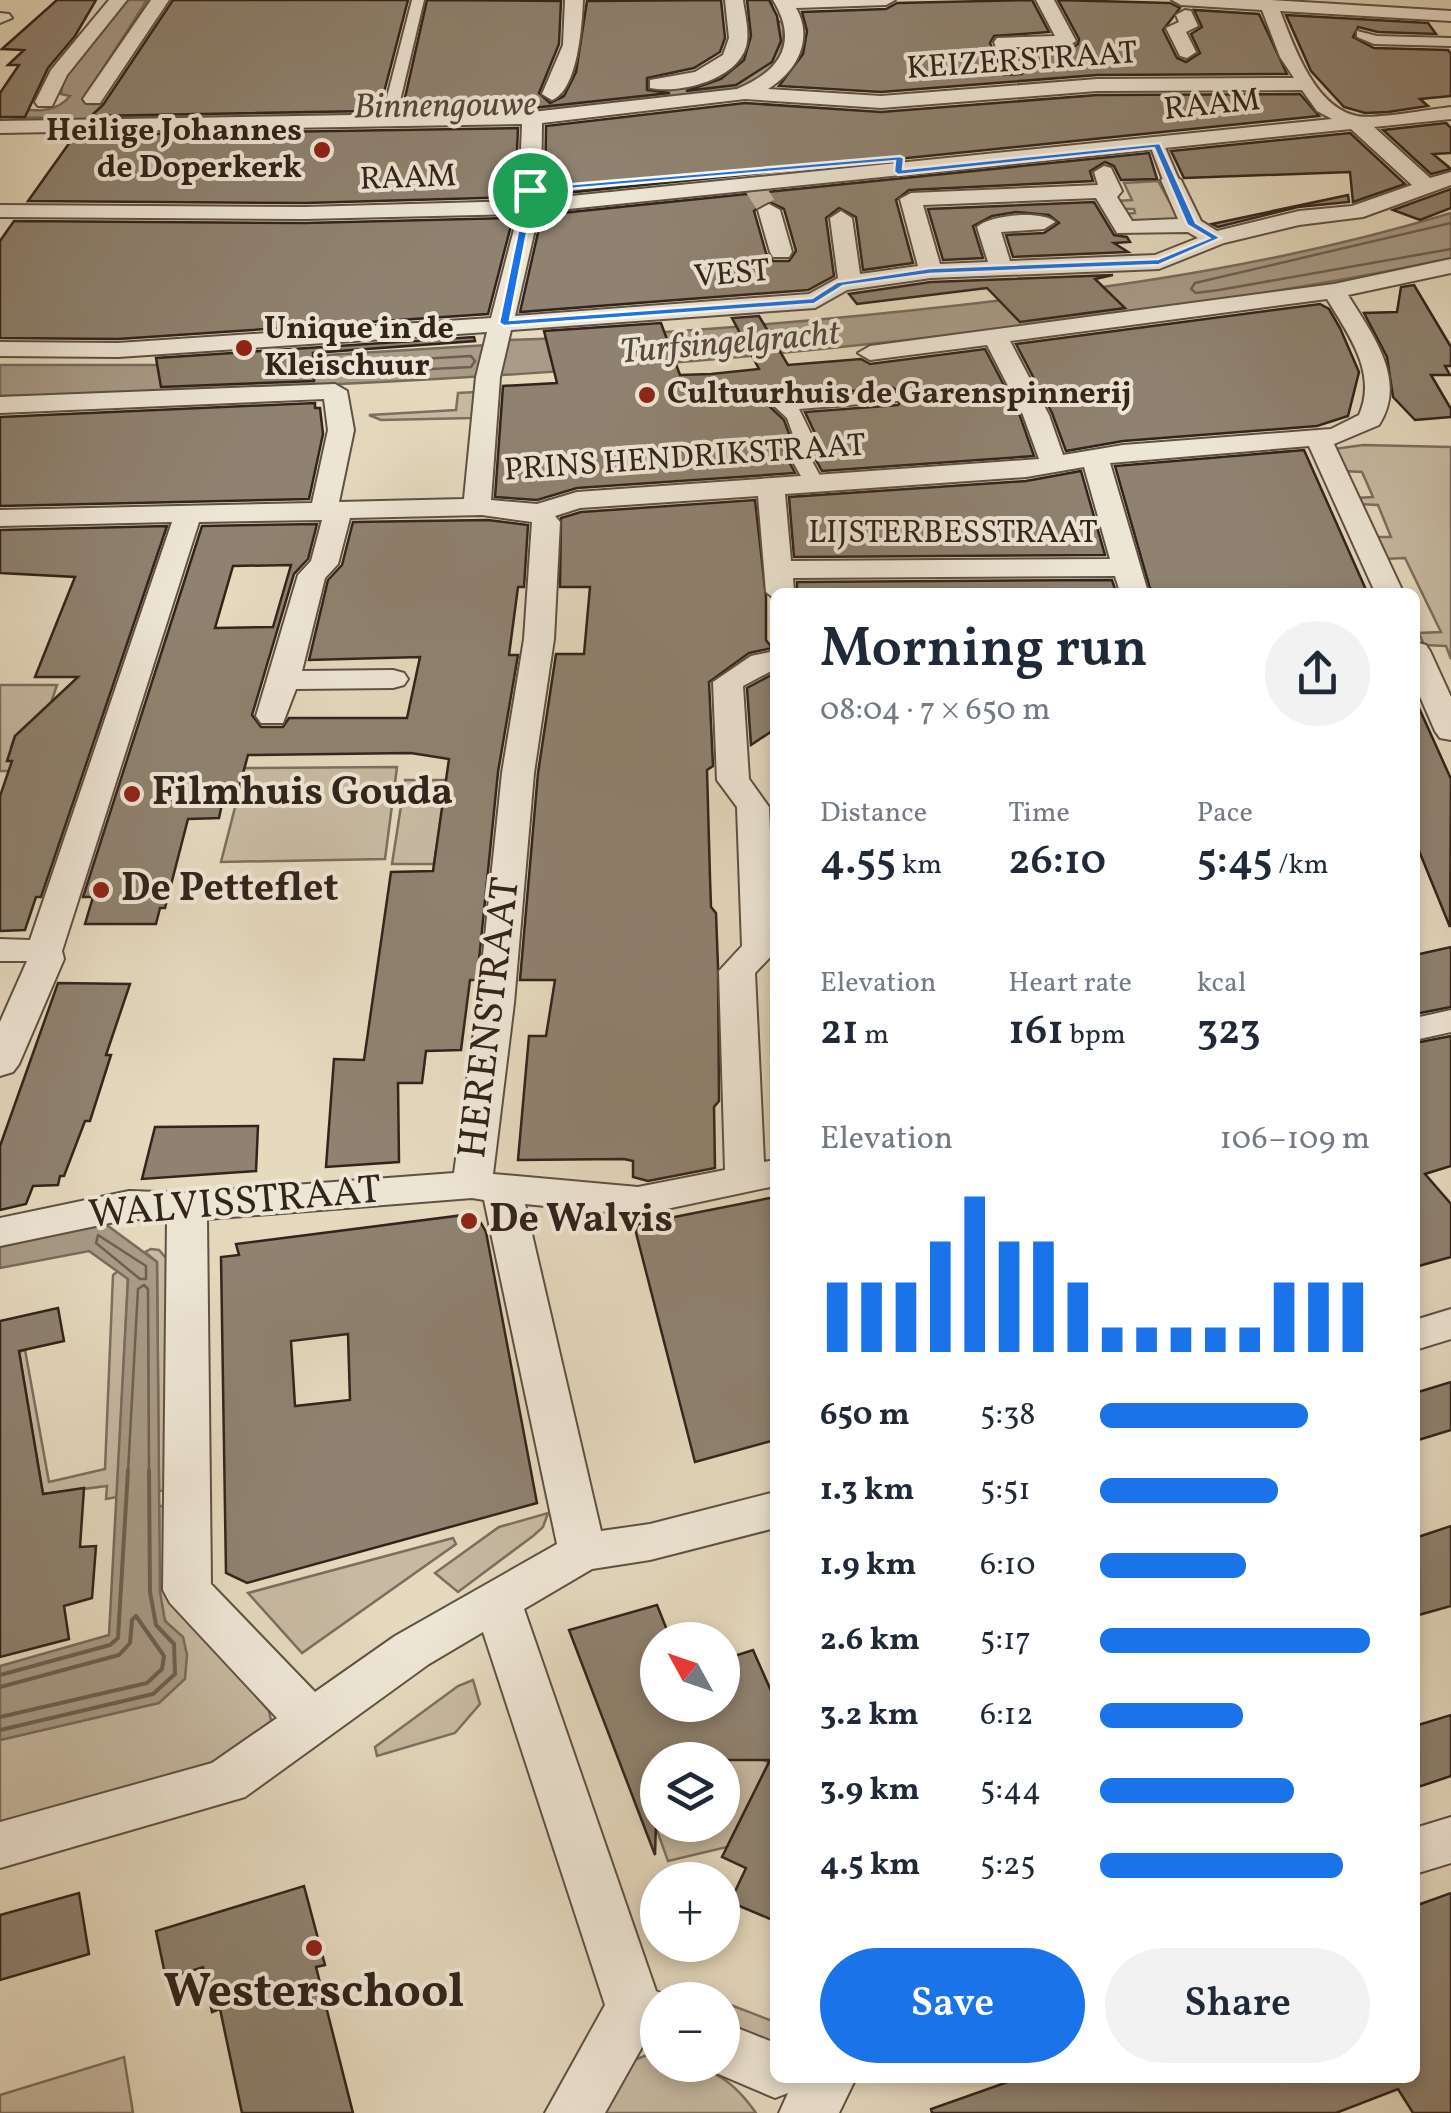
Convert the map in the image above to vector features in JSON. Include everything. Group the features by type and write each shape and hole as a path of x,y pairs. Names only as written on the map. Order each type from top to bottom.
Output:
{"street":[{"path":"118,0 38,103 89,99 160,0"},
{"path":"391,111 418,0"},
{"path":"574,0 572,45 545,95 668,83 714,70 736,47 734,0"},
{"path":"745,93 768,82 791,61 796,26 784,2 886,0"},
{"path":"1012,68 1003,42 1067,41 1045,0"},
{"path":"1186,52 1175,28 1189,26 1183,4 1282,4 1451,16"},
{"path":"1282,4 1275,28 1304,84 1331,114"},
{"path":"1362,34 1374,40 1451,42"},
{"name":"KEIZERSTRAAT","path":"391,111 532,118 745,93 880,102 1129,84 1304,84"},
{"path":"0,127 391,111 468,98"},
{"path":"338,100 391,111"},
{"name":"RAAM","path":"0,211 305,214 755,188 899,165 1451,101"},
{"name":"RAAM","path":"0,197 530,199 1095,151 1451,112"},
{"name":"RAAM","path":"1331,114 1354,124"},
{"path":"482,507 477,502 488,380 530,199 532,118"},
{"path":"1354,124 1394,154 1428,188"},
{"path":"1157,145 1192,225"},
{"path":"1095,151 1111,191"},
{"name":"VEST","path":"0,350 107,350 500,333 814,300 850,282 930,271 1159,262 1216,238 1292,220 1355,212 1451,178"},
{"path":"930,271 911,199 1111,191"},
{"path":"1111,191 1106,196 1125,228 1192,225 1216,238"},
{"path":"770,210 781,252"},
{"path":"840,218 850,282"},
{"path":"1001,269 988,227 1044,222"},
{"path":"870,353 1334,291 1451,266"},
{"name":"PRINS HENDRIKSTRAAT","path":"0,518 482,507 539,512 577,500 1054,465 1319,439 1349,433 1370,420 1380,392 1377,371 1334,291"},
{"path":"996,338 1036,415 1054,465"},
{"path":"0,405 334,390 340,430 324,564 312,575 272,716"},
{"path":"814,483 797,451 806,444 794,415 783,407 892,397"},
{"path":"1319,439 1386,588"},
{"path":"1095,458 1130,580"},
{"path":"771,487 780,581"},
{"name":"HERENSTRAAT","path":"539,512 546,522 539,639 518,772 496,1004 486,1185 582,1552"},
{"path":"0,1064 46,959 44,951 188,514"},
{"name":"LIJSTERBESSTRAAT","path":"780,581 1130,580"},
{"path":"760,1176 737,971 768,948 753,807 733,780 728,682 770,661"},
{"path":"1420,662 1451,731"},
{"path":"284,680 392,679"},
{"path":"0,950 44,951"},
{"path":"1420,1028 1451,1021"},
{"name":"WALVISSTRAAT","path":"0,1232 128,1205 187,1208 486,1185 638,1201 760,1176"},
{"path":"187,1208 192,1496 187,1590 310,1721"},
{"path":"1420,1333 1451,1324"},
{"path":"0,1845 227,1781 412,1650 582,1552 650,1542 770,1511"},
{"path":"497,1601 640,1997"},
{"path":"1420,1850 1451,1840"},
{"path":"574,2113 640,2022"},
{"path":"740,2056 770,2070"}],"shaded area":[{"path":"1158,181 1179,219 1129,221 1121,214 1135,213 1115,201 1132,200 1124,183"},
{"path":"475,392 472,418 381,420 369,415 456,410 458,393"},
{"path":"1363,445 1451,447 1451,659 1446,646 1424,645 1420,633 1441,632 1405,558 1383,559 1374,537 1391,537 1378,505 1358,504 1356,498 1373,497 1362,472 1343,471 1334,449"},
{"path":"0,685 57,685 50,706 31,732 15,736 11,747 29,760 25,771 0,771"},
{"path":"397,767 385,859 221,862 241,784 211,785 244,768"},
{"path":"405,780 447,780 434,864 392,864"},
{"path":"159,1250 166,1258 167,1490 159,1491 157,1262 145,1252"},
{"path":"118,1271 128,1279 117,1497 106,1499 107,1486 43,1494 19,1352 25,1350 49,1482 105,1469 113,1275"},
{"path":"159,1506 167,1506 167,1593 269,1711 272,1725 237,1753 180,1777 0,1829 0,1740 158,1703 187,1655 162,1612 158,1583"},
{"path":"548,1513 543,1527 533,1536 458,1592 435,1573 499,1527"},
{"path":"453,1538 456,1544 302,1653 248,1593"},
{"path":"473,1680 480,1704 455,1733 377,1756 375,1747 458,1686"},
{"path":"740,1748 769,1763 740,1821"},
{"path":"661,1842 730,1842 727,1847 668,1861"},
{"path":"740,2009 770,2020 770,2044 740,2031"},
{"path":"124,2057 133,2113 0,2113 0,2095"},
{"path":"640,2058 640,2082 728,2082 756,2113 595,2113 624,2064"}],"water":[{"name":"Binnengouwe","path":"126,0 147,0 83,100 88,104 392,104 660,88 710,78 733,65 743,53 748,28 757,27 751,0 771,0 774,20 784,23 784,31 778,59 763,76 735,88 690,97 467,115 170,120 141,116 0,122 0,108 38,110 63,103 70,96 61,94 63,80"},
{"name":"Turfsingelgracht","path":"1451,213 1451,258 1298,287 1040,324 781,353 521,374 261,388 0,396 0,365 163,365 488,345 507,340 677,331 904,311 1085,290 1208,270 1330,245"},
{"path":"104,1223 157,1262 160,1592 165,1621 183,1637 187,1655 185,1679 159,1703 0,1740 0,1666 109,1635 128,1279 89,1251 0,1268 0,1247"}],"building":[{"path":"57,0 96,0 75,36 48,68 25,117 0,117 0,93 19,65 8,65 24,50 2,49"},
{"path":"173,0 408,0 382,100 391,108 404,102 427,0 561,1 559,44 539,93 550,103 564,96 576,72 587,1 721,0 725,38 720,52 694,68 647,78 647,90 670,93 532,108 91,116 103,105"},
{"path":"747,0 769,0 777,16 781,41 772,62 736,85 686,91 721,79 744,60 751,36"},
{"path":"1032,0 1049,32 994,36 990,43 1003,75 1022,74 1025,67 1019,51 1067,51 1078,44 1058,0 1170,3 1180,8 1163,30 1177,58 1186,62 1200,53 1191,34 1202,27 1194,10 1259,14 1287,74 1097,75 881,92 779,86 803,54 807,31 802,12 886,9 897,3"},
{"path":"1286,15 1428,23 1436,34 1378,32 1358,27 1353,37 1374,48 1448,50 1451,96 1420,99 1428,106 1388,112 1365,113 1344,107 1311,71"},
{"path":"1300,94 1319,116 545,195 546,126 745,103 881,112 1097,95"},
{"path":"1446,123 1451,128 1451,153 1433,154 1451,169 1431,174 1383,130"},
{"path":"518,128 515,197 305,203 28,201 75,135"},
{"path":"1350,133 1405,184 1353,202 1350,172 1184,178 1171,151"},
{"path":"1149,153 1157,179 1121,180 1114,166 1105,162 1090,171 1093,181 909,190 896,200 913,263 863,270 856,217 839,208 826,218 834,276 808,290 520,312 542,215","holes":["767,201 784,209 796,251 789,261 773,261 766,253 754,211"]},
{"path":"1451,189 1451,208 1420,220 1393,210"},
{"path":"1348,195 1349,202 1298,207 1218,227 1212,224"},
{"path":"1094,202 1114,235 1127,237 1130,242 1114,243 1128,252 1013,257 1006,235 1044,233 1059,223 1049,215 1016,212 992,216 973,226 983,258 943,260 928,209"},
{"path":"513,218 488,314 118,339 0,338 0,241 14,221 305,223"},
{"path":"1113,275 1095,279 1125,308 1020,322 987,288 857,304 849,294 931,282"},
{"path":"1414,285 1451,347 1451,366 1445,366 1450,375 1431,375 1451,409 1451,417 1415,420 1393,397 1387,357 1364,313 1397,312 1401,287"},
{"path":"1320,304 1329,309 1340,328 1359,372 1348,416 1317,426 1123,441 1066,451 1052,413 1016,344"},
{"path":"759,316 788,365 861,359 870,364 985,349 1020,416 1034,456 822,471 812,453 819,442 805,412 898,405 905,396 892,387 772,399 769,406 784,420 792,442 783,450 795,473 577,488 537,500 495,497 503,386 557,383 544,331 661,323 680,375 711,374 759,369 732,318"},
{"path":"474,337 475,341 313,353 314,381 161,387 156,358"},
{"path":"315,403 315,408 320,408 323,434 309,499 0,506 0,417"},
{"path":"1304,450 1365,588 1150,588 1115,466"},
{"path":"1081,471 1105,555 794,557 789,497 1026,481"},
{"path":"755,500 766,597 766,640 770,648 749,653 709,682 713,766 707,770 710,878 718,967 715,1168 648,1181 633,1177 633,1161 624,1159 518,1160 529,1036 546,1036 555,980 520,980 538,773 556,654 584,654 590,587 560,587 561,518 581,512"},
{"path":"488,520 528,525 524,587 518,587 509,655 518,655 498,772 477,980 470,980 461,1050 426,1051 422,1083 398,1083 399,1162 326,1167 334,1059 364,1060 391,872 433,871 449,759 411,753 248,755 238,792 223,799 219,818 188,819 165,908 160,908 156,924 85,924 93,897 83,897 202,526 317,524 308,559 294,574 252,715 261,727 283,727 289,718 407,718 420,657 309,660 328,580 342,565 353,522","holes":["291,565 273,627 215,628 233,566"]},
{"path":"167,526 41,897 36,897 25,930 0,931 0,796 12,761 7,761 15,736 78,677 35,677 75,577 0,573 0,530"},
{"path":"1112,580 1115,588 797,588 797,582"},
{"path":"770,676 770,732 751,745 747,688"},
{"path":"1420,710 1451,779 1450,927 1420,853"},
{"path":"1451,947 1451,1007 1420,1013 1420,954"},
{"path":"58,983 130,984 106,1055 111,1055 90,1121 85,1121 64,1176 60,1176 58,1185 33,1186 26,1204 0,1210 0,1146"},
{"path":"1451,1036 1451,1166 1425,1174 1451,1204 1451,1257 1420,1266 1420,1042"},
{"path":"258,1126 256,1171 142,1179 155,1127"},
{"path":"770,1198 770,1441 695,1462 634,1225"},
{"path":"464,1215 466,1225 481,1223 486,1232 537,1503 247,1583 226,1573 221,1257 239,1255 236,1244","holes":["348,1334 350,1400 295,1406 291,1341"]},
{"path":"58,1308 64,1341 19,1351 43,1494 84,1488 80,1547 96,1546 92,1598 64,1606 69,1639 0,1657 0,1321"},
{"path":"1451,1382 1451,1430 1420,1439 1420,1391"},
{"path":"1451,1526 1451,1606 1420,1615 1420,1536"},
{"path":"657,1605 664,1622 640,1622 640,1722 740,1722 740,1654 753,1650 770,1689 770,1760 740,1760 740,1742 640,1742 640,1816 569,1630"},
{"path":"1451,1715 1451,1776 1420,1786 1420,1724"},
{"path":"770,1760 770,1919 740,1906 740,1881 746,1868 722,1857 729,1842 740,1842 740,1821"},
{"path":"304,1886 325,1965 316,1967 353,2113 242,2113 220,2009 212,2012 203,1967 166,1979 156,1931"},
{"path":"79,1893 89,1954 0,1980 0,1915"},
{"path":"1451,1893 1451,2113 1413,2113 1398,2089 1336,2113 932,2113 931,2109 1005,2083 1420,2083 1420,1904"}],"tunnel":[{"path":"755,188 769,210"}],"place":[{"name":"Heilige Johannes de Doperkerk","path":"322,150"},
{"name":"Unique in de Kleischuur","path":"244,348"},
{"name":"Cultuurhuis de Garenspinnerij","path":"647,395"},
{"name":"Filmhuis Gouda","path":"132,794"},
{"name":"De Petteflet","path":"101,890"},
{"name":"De Walvis","path":"469,1221"},
{"name":"Westerschool","path":"314,1948"}],"route":[{"path":"1157,145 1192,225 1216,238 1159,262 930,271 840,284 814,300 504,323 530,207 530,190 900,158 898,172 1157,145"}]}
